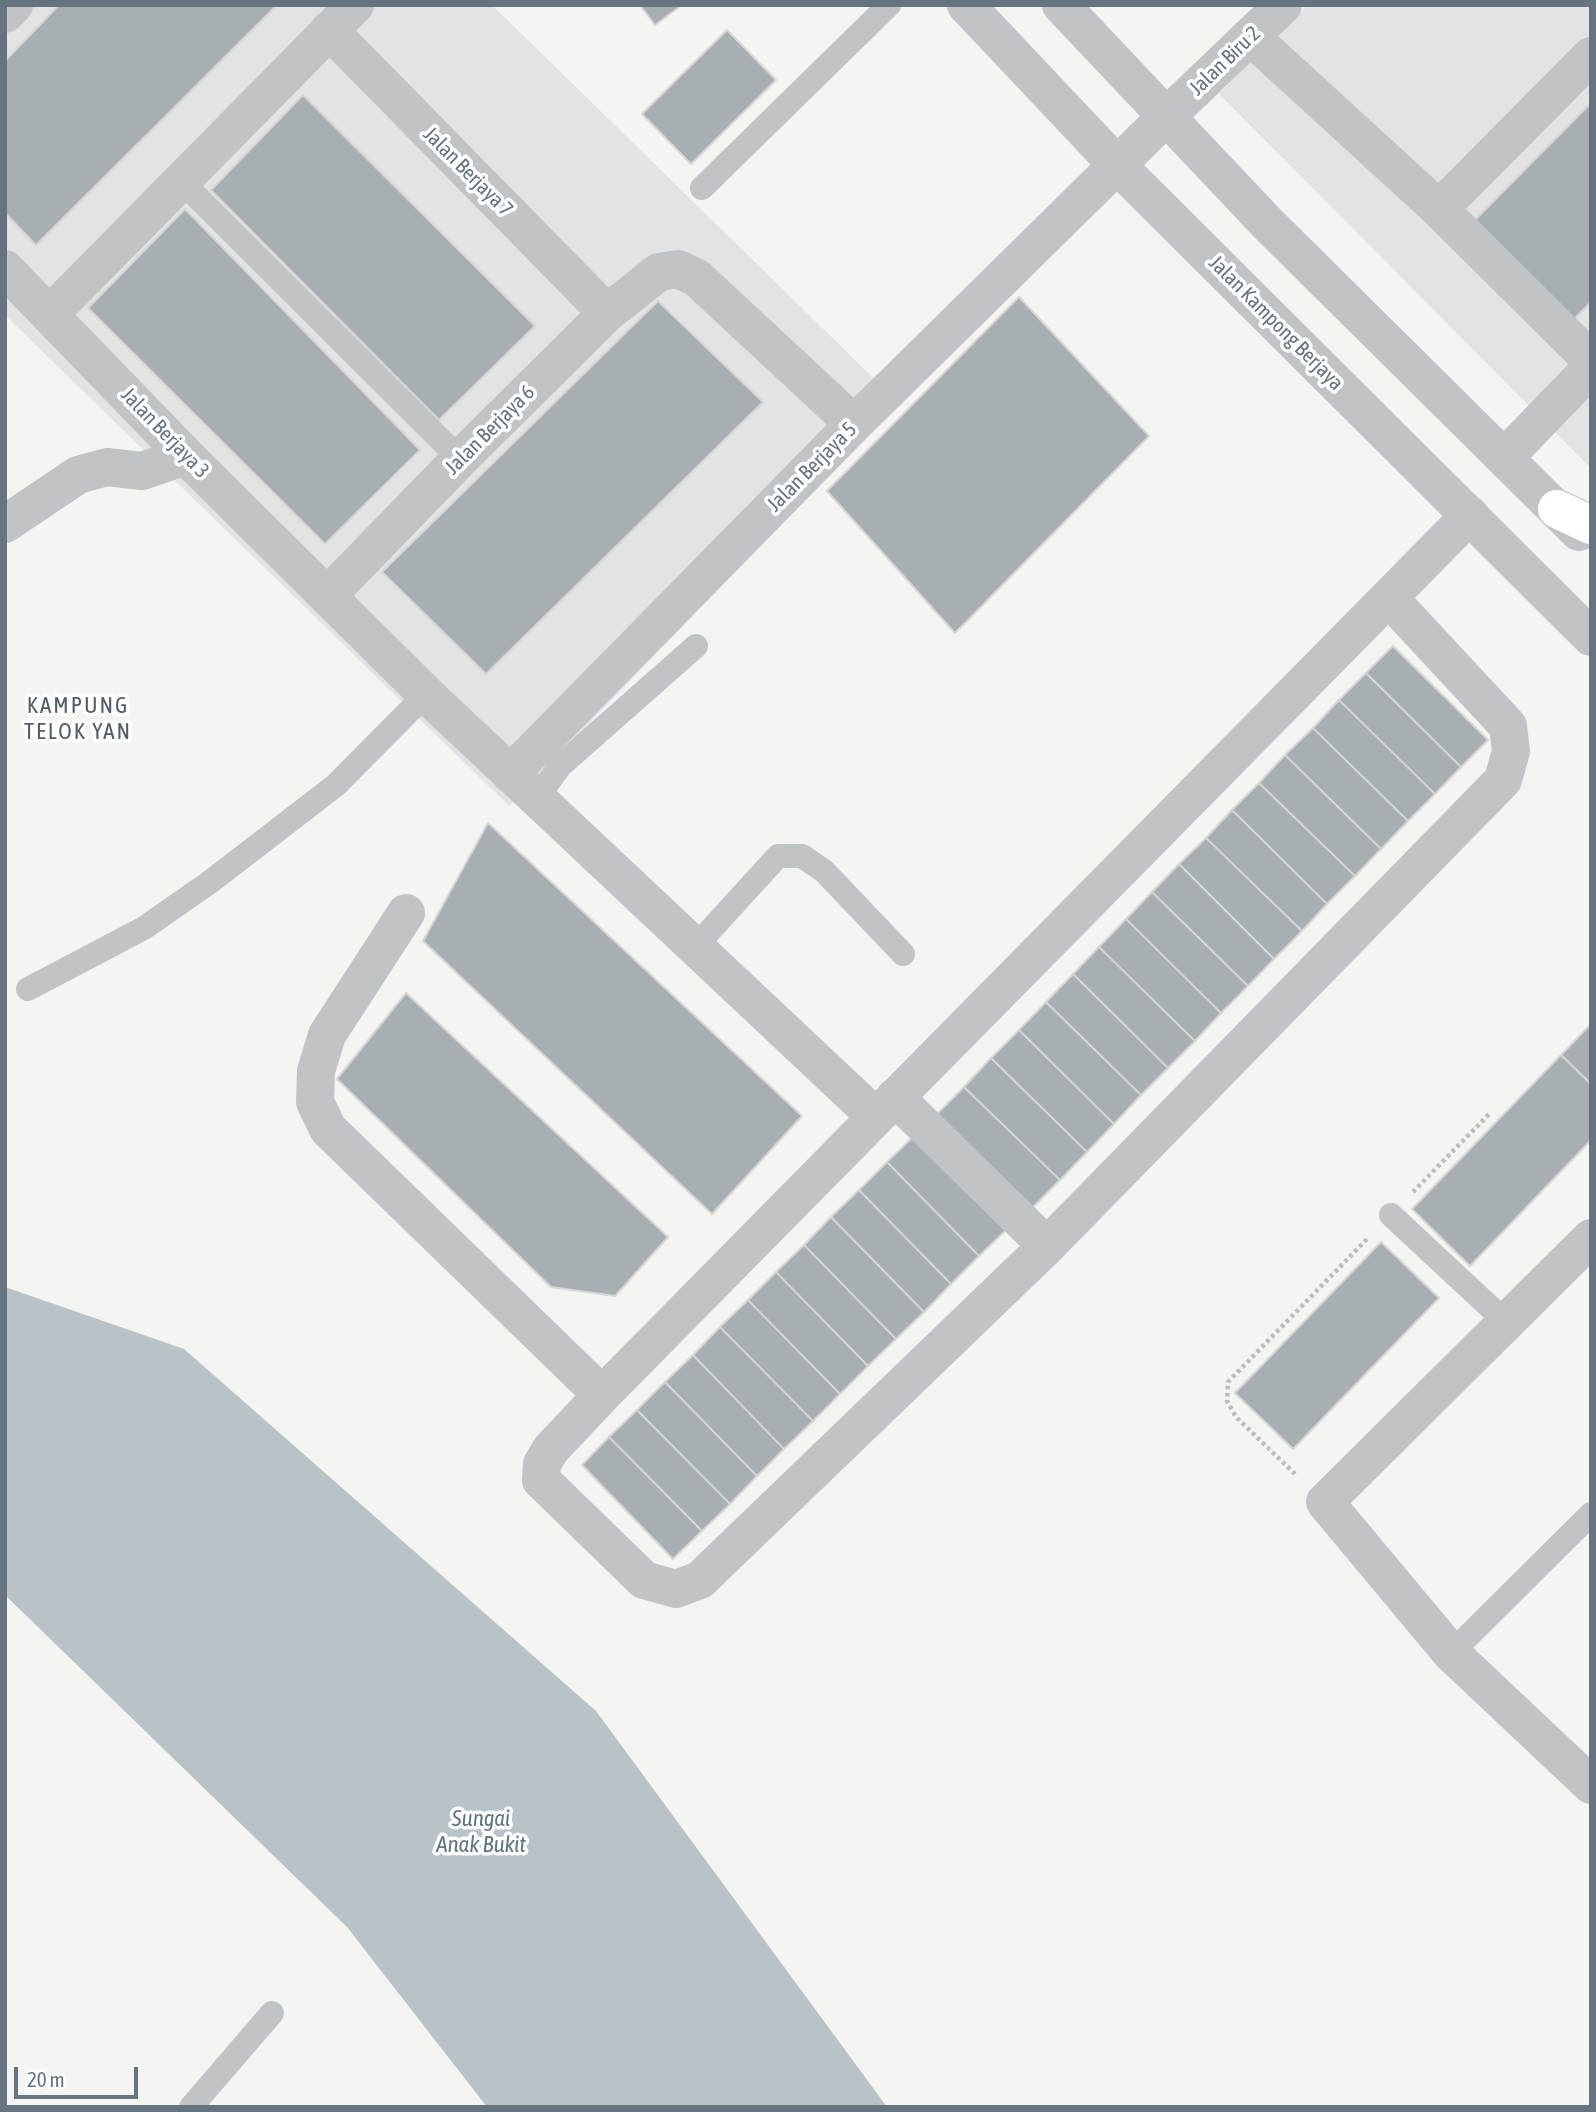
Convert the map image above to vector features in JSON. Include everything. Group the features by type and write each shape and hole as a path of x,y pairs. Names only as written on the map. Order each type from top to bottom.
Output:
{"main road":[{"path":"1557,509 1591,525"}],"street":[{"path":"5,14 14,5"},
{"name":"Jalan Kampong Berjaya","path":"966,5 1117,165 1591,637"},
{"path":"1061,5 1267,223 1591,544"},
{"name":"Jalan Biru 2","path":"1117,165 1283,5"},
{"path":"50,314 342,18"},
{"name":"Jalan Berjaya 7","path":"342,18 607,313"},
{"path":"1251,37 1439,209 1591,360"},
{"path":"1439,209 1591,56"},
{"name":"Jalan Berjaya 5","path":"523,786 855,424 1117,165"},
{"name":"Jalan Berjaya 3","path":"5,268 186,456 426,694 694,948 886,1107 1047,1246"},
{"name":"Jalan Berjaya 6","path":"328,595 607,313 659,272 678,269 697,278 855,424"},
{"path":"1505,457 1591,368"},
{"path":"5,523 78,475 107,467 142,471 186,456"},
{"path":"1389,598 1508,726 1511,751 1503,780 1047,1246 700,1580 676,1589 644,1580 541,1480 542,1464 551,1449 1470,515"},
{"path":"406,913 327,1035 316,1071 315,1102 328,1129 602,1395"},
{"path":"1590,1783 1451,1653 1325,1502 1591,1238"}],"lane":[{"path":"702,188 889,5"},
{"path":"181,181 460,459"},
{"path":"523,786 560,766 696,646"},
{"path":"28,989 144,928 210,882 336,785 426,694"},
{"path":"694,948 778,856 802,856 824,872 903,954"},
{"path":"1391,1214 1506,1322"},
{"path":"1451,1653 1591,1514"},
{"path":"191,2107 272,2013"}],"path":[{"path":"1325,1502 1236,1417 1227,1401 1228,1382 1491,1112"}],"shaded area":[{"path":"5,5 492,5 899,403 509,806 5,315"},
{"path":"1307,5 1591,5 1591,468 1219,94"}],"water":[{"name":"Sungai Anak Bukit","path":"5,1287 184,1349 596,1711 887,2107 487,2107 347,1927 5,1595"}],"building":[{"path":"59,5 277,5 36,245 5,213 5,61"},
{"path":"640,5 682,5 655,25"},
{"path":"727,30 776,80 691,164 642,114"},
{"path":"303,95 535,326 439,420 211,190"},
{"path":"1591,103 1591,302 1570,323 1471,224"},
{"path":"185,209 420,450 325,544 88,308"},
{"path":"1019,297 1149,436 955,633 827,491"},
{"path":"658,301 763,402 486,674 382,572"},
{"path":"1393,646 1488,740 1461,767 1366,673"},
{"path":"1366,673 1461,767 1435,794 1339,700"},
{"path":"1339,700 1435,794 1408,821 1313,728"},
{"path":"1313,728 1408,821 1381,849 1285,755"},
{"path":"1285,755 1381,849 1355,876 1259,783"},
{"path":"1259,783 1355,876 1327,904 1232,810"},
{"path":"1232,810 1327,904 1302,931 1206,838"},
{"path":"488,823 802,1116 712,1214 423,941"},
{"path":"1206,838 1302,931 1274,959 1179,864"},
{"path":"1179,864 1274,959 1248,986 1152,892"},
{"path":"1152,892 1248,986 1221,1013 1126,919"},
{"path":"1126,919 1221,1013 1195,1041 1099,947"},
{"path":"1099,947 1195,1041 1168,1068 1073,974"},
{"path":"1073,974 1168,1068 1141,1095 1046,1002"},
{"path":"406,993 668,1237 615,1296 551,1287 337,1079"},
{"path":"1046,1002 1141,1095 1114,1124 1019,1030"},
{"path":"1591,1024 1591,1084 1561,1055"},
{"path":"1019,1030 1114,1124 1087,1152 991,1058"},
{"path":"1561,1055 1591,1084 1591,1140 1470,1266 1412,1209"},
{"path":"991,1058 1087,1152 1060,1180 964,1087"},
{"path":"964,1087 1060,1180 1032,1208 937,1114"},
{"path":"915,1135 1007,1229 979,1256 887,1162"},
{"path":"887,1162 979,1256 951,1284 859,1190"},
{"path":"859,1190 951,1284 924,1312 831,1217"},
{"path":"831,1217 924,1312 896,1339 804,1245"},
{"path":"1381,1242 1439,1298 1293,1449 1235,1393"},
{"path":"804,1245 896,1339 868,1366 776,1272"},
{"path":"776,1272 868,1366 840,1394 748,1300"},
{"path":"748,1300 840,1394 813,1421 720,1327"},
{"path":"720,1327 813,1421 784,1449 693,1355"},
{"path":"693,1355 784,1449 757,1476 665,1382"},
{"path":"665,1382 757,1476 730,1504 637,1410"},
{"path":"637,1410 730,1504 702,1531 609,1437"},
{"path":"609,1437 702,1531 673,1559 582,1465"}],"district":[{"name":"KAMPUNG TELOK YAN","path":"78,719"}]}
